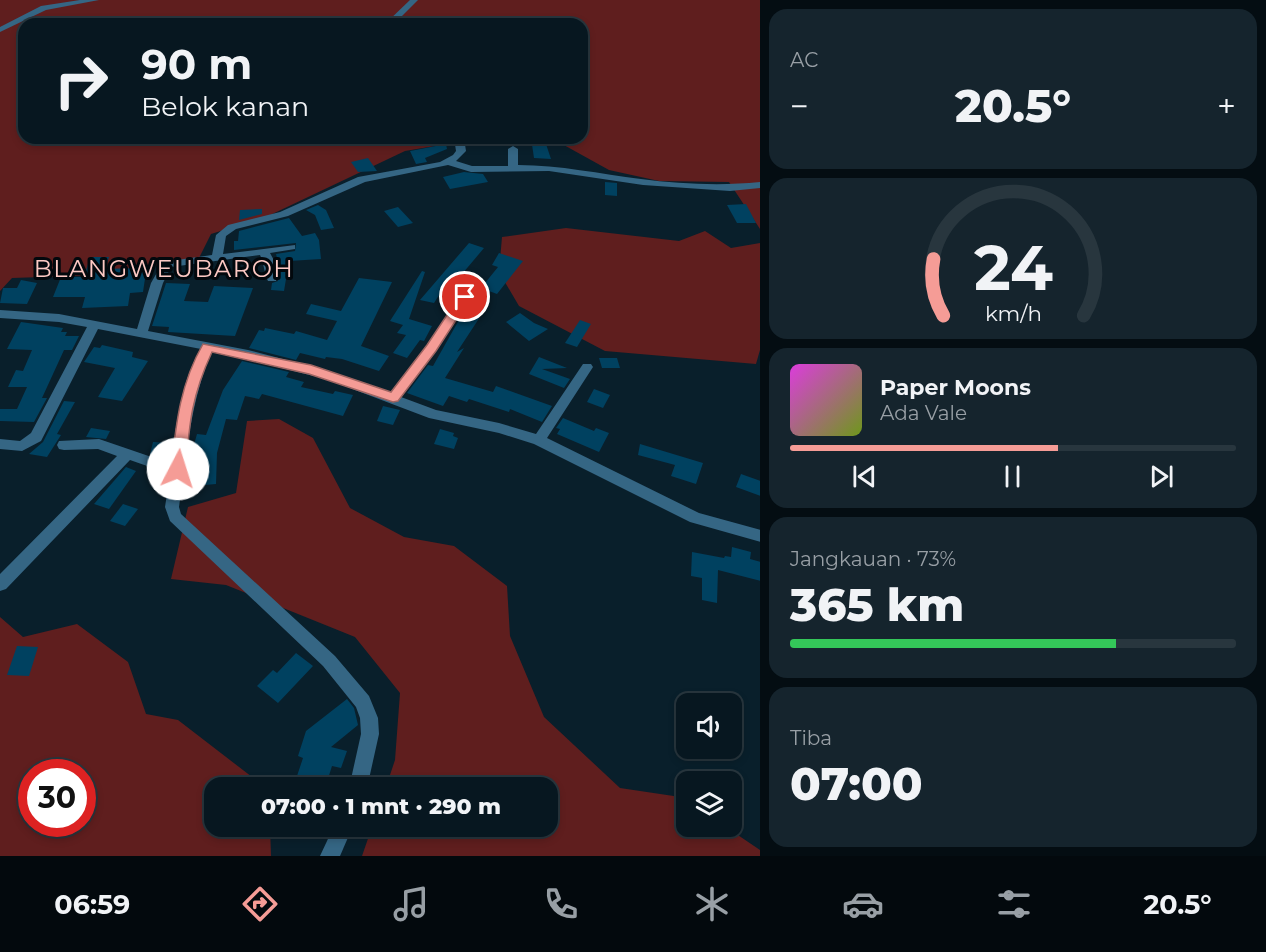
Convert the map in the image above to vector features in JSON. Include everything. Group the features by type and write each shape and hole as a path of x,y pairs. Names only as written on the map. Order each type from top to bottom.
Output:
{"street":[{"path":"24,18 44,8 95,0"},
{"path":"395,18 414,0"},
{"path":"0,30 18,21"},
{"path":"448,162 461,151 460,144"},
{"path":"513,149 513,168"},
{"path":"217,258 221,235 232,227 284,214 362,179 448,162 471,169 549,168 633,181 730,188 760,185"},
{"path":"141,334 157,283 167,264 291,247"},
{"path":"264,252 271,266 272,278"},
{"path":"393,398 432,348 465,297"},
{"path":"0,314 34,314 208,347 311,370 393,398 434,415 499,428 539,440 695,518 760,536"},
{"path":"0,444 22,446 36,437 94,325"},
{"path":"208,347 188,393 183,414 172,507 175,517 328,661 363,702 369,718 370,734 360,777"},
{"path":"539,440 587,367"},
{"path":"64,445 99,444 170,469 178,469"},
{"path":"0,584 127,454"},
{"path":"330,856 339,837"}],"shaded area":[{"path":"0,0 760,0 760,229 729,182 659,181 609,170 562,144 588,144 588,18 18,18 18,144 447,144 405,151 266,217 211,234 199,258 104,275 12,278 0,291"},
{"path":"566,228 679,241 705,231 731,248 760,243 760,350 756,364 605,351 519,306 499,272 502,237"},
{"path":"279,419 313,438 350,508 404,537 454,546 507,586 510,636 544,717 620,788 676,796 676,837 741,837 760,850 760,856 362,856 369,837 558,837 558,777 389,777 395,760 400,693 355,637 226,585 171,579 188,507 236,493 247,421"},
{"path":"0,617 23,637 77,624 128,662 146,714 178,720 252,777 204,777 204,837 270,837 271,856 0,856"}],"building":[{"path":"446,144 447,149 425,158 427,162 416,164 410,151"},
{"path":"532,144 546,144 551,159 534,158"},
{"path":"368,158 377,171 358,172 351,162"},
{"path":"464,172 483,174 488,182 450,189 443,177"},
{"path":"605,182 617,183 617,196 605,195"},
{"path":"746,204 756,223 737,223 727,205"},
{"path":"318,205 326,210 334,228 321,230 315,215 306,210"},
{"path":"398,207 413,223 398,227 384,211"},
{"path":"262,209 262,214 239,220 240,210"},
{"path":"289,218 302,236 315,233 319,240 321,259 289,261 284,291 271,290 272,283 278,281 279,266 276,254 295,251 296,243 234,250 234,241 238,241 239,231"},
{"path":"469,243 484,248 457,280 450,278 434,303 420,300"},
{"path":"499,253 523,261 497,294 481,288 498,267 492,265"},
{"path":"90,257 109,257 105,269 135,268 134,272 146,272 143,292 130,293 128,306 82,308 85,297 53,297 61,277 84,277"},
{"path":"422,271 425,272 409,319 432,326 424,341 420,340 407,358 393,353 406,335 397,333 403,325 390,321"},
{"path":"359,278 392,282 361,346 389,356 379,371 342,359 326,357 325,359 300,353 296,360 249,348 259,330 264,331 265,328 294,334 296,331 327,340 337,321 306,314 311,304 341,311"},
{"path":"21,280 37,283 27,304 0,303 3,288 17,288"},
{"path":"166,283 190,284 184,301 208,302 214,286 253,288 235,336 168,332 169,327 152,326"},
{"path":"464,311 480,317 457,352 464,348 445,378 493,392 496,386 552,406 542,422 510,409 509,412 469,399 467,402 449,396 443,406 407,393 428,365 433,366"},
{"path":"520,313 548,329 529,341 506,322"},
{"path":"580,320 591,324 577,347 565,343"},
{"path":"21,322 63,328 61,332 67,332 65,336 79,336 72,350 64,350 42,398 47,398 34,422 0,421 0,409 17,409 27,387 8,387 16,370 23,371 32,350 7,349"},
{"path":"102,345 133,352 132,357 148,361 122,401 98,397 115,368 84,362 94,347 100,348"},
{"path":"539,357 567,368 542,369 570,379 564,388 529,374"},
{"path":"599,358 617,358 620,368 602,368"},
{"path":"242,361 289,372 286,377 304,382 301,387 333,394 335,391 353,395 343,416 262,394 259,399 245,396 237,420 226,419 217,453 216,484 194,486 195,448 193,448 197,434 206,435 223,390"},
{"path":"594,389 610,395 603,408 587,402"},
{"path":"64,401 75,402 57,434 61,435 47,457 29,454 43,442"},
{"path":"383,406 400,410 393,425 377,421"},
{"path":"563,418 594,431 596,428 609,433 599,452 557,434 560,429 556,428"},
{"path":"91,428 110,431 106,439 86,437"},
{"path":"440,429 454,433 453,436 458,438 454,449 434,444"},
{"path":"153,442 173,443 170,455 150,454"},
{"path":"640,444 703,463 696,484 671,476 675,465 638,455"},
{"path":"126,467 136,471 109,509 94,504"},
{"path":"741,474 760,481 760,496 736,487"},
{"path":"123,504 138,509 125,526 110,521"},
{"path":"732,547 751,552 750,559 760,562 760,581 718,570 717,603 702,600 702,578 691,576 692,552 724,558 725,556 731,557"},
{"path":"17,646 38,647 29,676 7,675"},
{"path":"296,653 313,666 278,703 257,686 273,670 277,673"},
{"path":"347,699 354,708 358,725 331,747 347,751 341,768 332,766 328,777 297,777 303,758 298,756 306,731"}],"district":[{"name":"BLANGWEUBAROH","path":"164,268"}],"route":[{"path":"178,469 183,414 191,383 208,347 248,354 311,370 393,398 432,348 465,297"}]}
